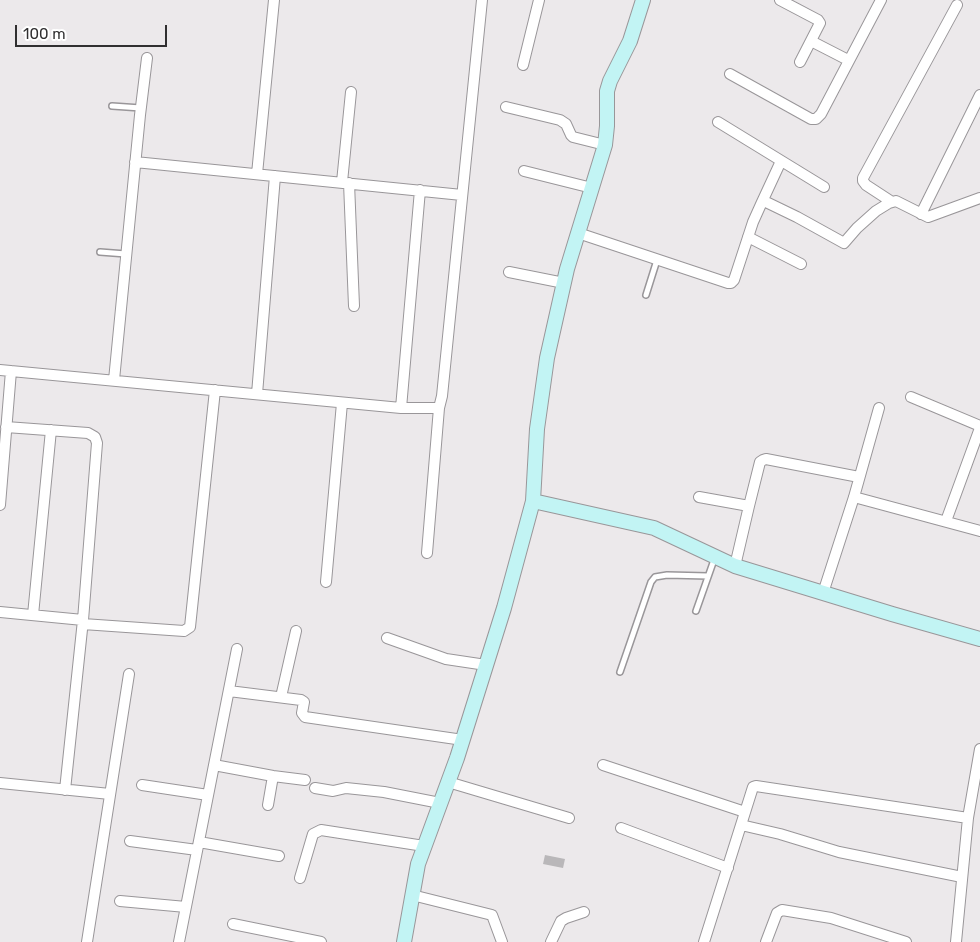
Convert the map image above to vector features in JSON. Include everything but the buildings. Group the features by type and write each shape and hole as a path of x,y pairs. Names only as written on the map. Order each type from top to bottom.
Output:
{"street":[{"path":"257,174 274,0"},
{"path":"428,553 439,408 442,396 482,0"},
{"path":"523,66 539,0"},
{"path":"404,942 418,864 463,740 504,608 533,501 537,429 547,358 564,283 605,145 607,126 606,91 630,41 643,0"},
{"path":"780,0 818,20 820,23 800,62"},
{"path":"730,74 811,119 816,119 821,114 881,0"},
{"path":"892,202 866,185 863,182 863,178 957,5"},
{"path":"811,41 848,60"},
{"path":"114,380 141,108 148,58"},
{"path":"351,92 345,183 354,306"},
{"path":"921,214 980,95"},
{"path":"506,106 564,122 568,127 570,135 573,137 605,145"},
{"path":"718,122 824,186"},
{"path":"578,233 731,283 734,280 760,204 782,161"},
{"path":"136,162 462,195"},
{"path":"524,171 592,188"},
{"path":"257,394 275,176"},
{"path":"401,408 420,190"},
{"path":"762,202 790,213 844,242 856,228 876,211 892,202 900,202 928,217 980,198"},
{"path":"748,237 801,264"},
{"path":"509,272 564,283"},
{"path":"0,370 342,403 401,408 439,408"},
{"path":"0,505 11,371"},
{"path":"0,612 184,631 190,627 215,390"},
{"path":"911,397 980,427 946,522"},
{"path":"326,582 342,403"},
{"path":"824,593 879,408"},
{"path":"6,427 88,433 94,437 97,443 83,622 64,790"},
{"path":"33,615 51,430"},
{"path":"735,566 760,462 766,459 860,477"},
{"path":"699,497 749,506"},
{"path":"854,497 980,531"},
{"path":"533,501 654,528 735,566 980,639"},
{"path":"281,697 296,632"},
{"path":"387,638 446,658 486,665"},
{"path":"179,942 237,649"},
{"path":"87,942 129,674"},
{"path":"229,691 303,700 302,713 305,717 463,740"},
{"path":"956,942 968,818 980,749"},
{"path":"214,765 305,780"},
{"path":"603,766 745,812"},
{"path":"268,804 273,776"},
{"path":"448,782 568,818"},
{"path":"0,783 110,794"},
{"path":"142,785 208,795"},
{"path":"704,942 751,789 756,786 968,818"},
{"path":"315,788 333,791 343,788 362,789 440,803"},
{"path":"741,825 780,834 839,852 962,877"},
{"path":"621,828 728,868"},
{"path":"300,878 313,834 316,831 321,830 424,846"},
{"path":"130,841 198,846 279,856"},
{"path":"412,895 492,915 502,942"},
{"path":"120,901 186,907"},
{"path":"766,942 777,913 782,910 831,918 906,942"},
{"path":"551,942 561,921 584,912"},
{"path":"233,924 321,942"}],"lane":[{"path":"112,106 141,108"},
{"path":"100,252 126,254"},
{"path":"646,295 657,260"},
{"path":"696,611 715,556"},
{"path":"620,672 651,582 655,577 666,575 708,576"}]}
